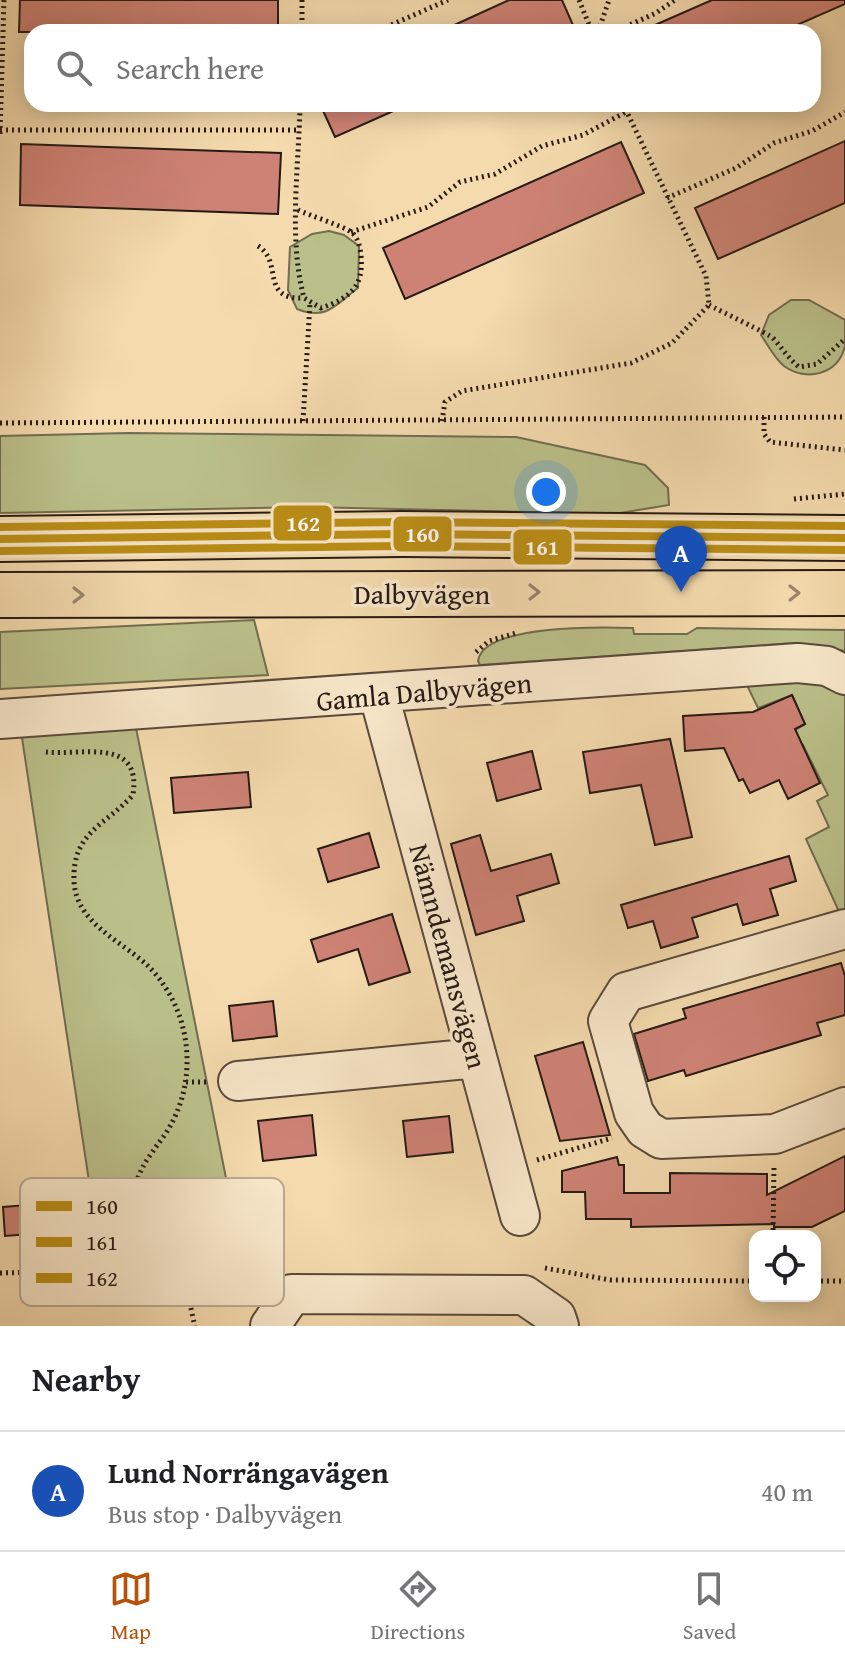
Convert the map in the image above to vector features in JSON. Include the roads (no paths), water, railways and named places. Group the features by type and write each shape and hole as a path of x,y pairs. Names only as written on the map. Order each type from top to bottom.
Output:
{"main road":[{"name":"Dalbyvägen","path":"0,539 403,534 845,538"},
{"name":"Dalbyvägen","path":"0,595 845,593"}],"street":[{"name":"Gamla Dalbyvägen","path":"10,719 798,663 827,666 845,675"},
{"name":"Nämndemansvägen","path":"379,695 511,1192"},
{"path":"845,929 626,992 608,1021 634,1113 645,1129 661,1139 775,1134 845,1107"},
{"path":"238,1081 477,1058"},
{"path":"284,1306 292,1294 524,1295 556,1317 559,1326"},
{"path":"270,1326 284,1306"}],"place":[{"name":"Lund Norrängavägen","path":"681,592"}]}
